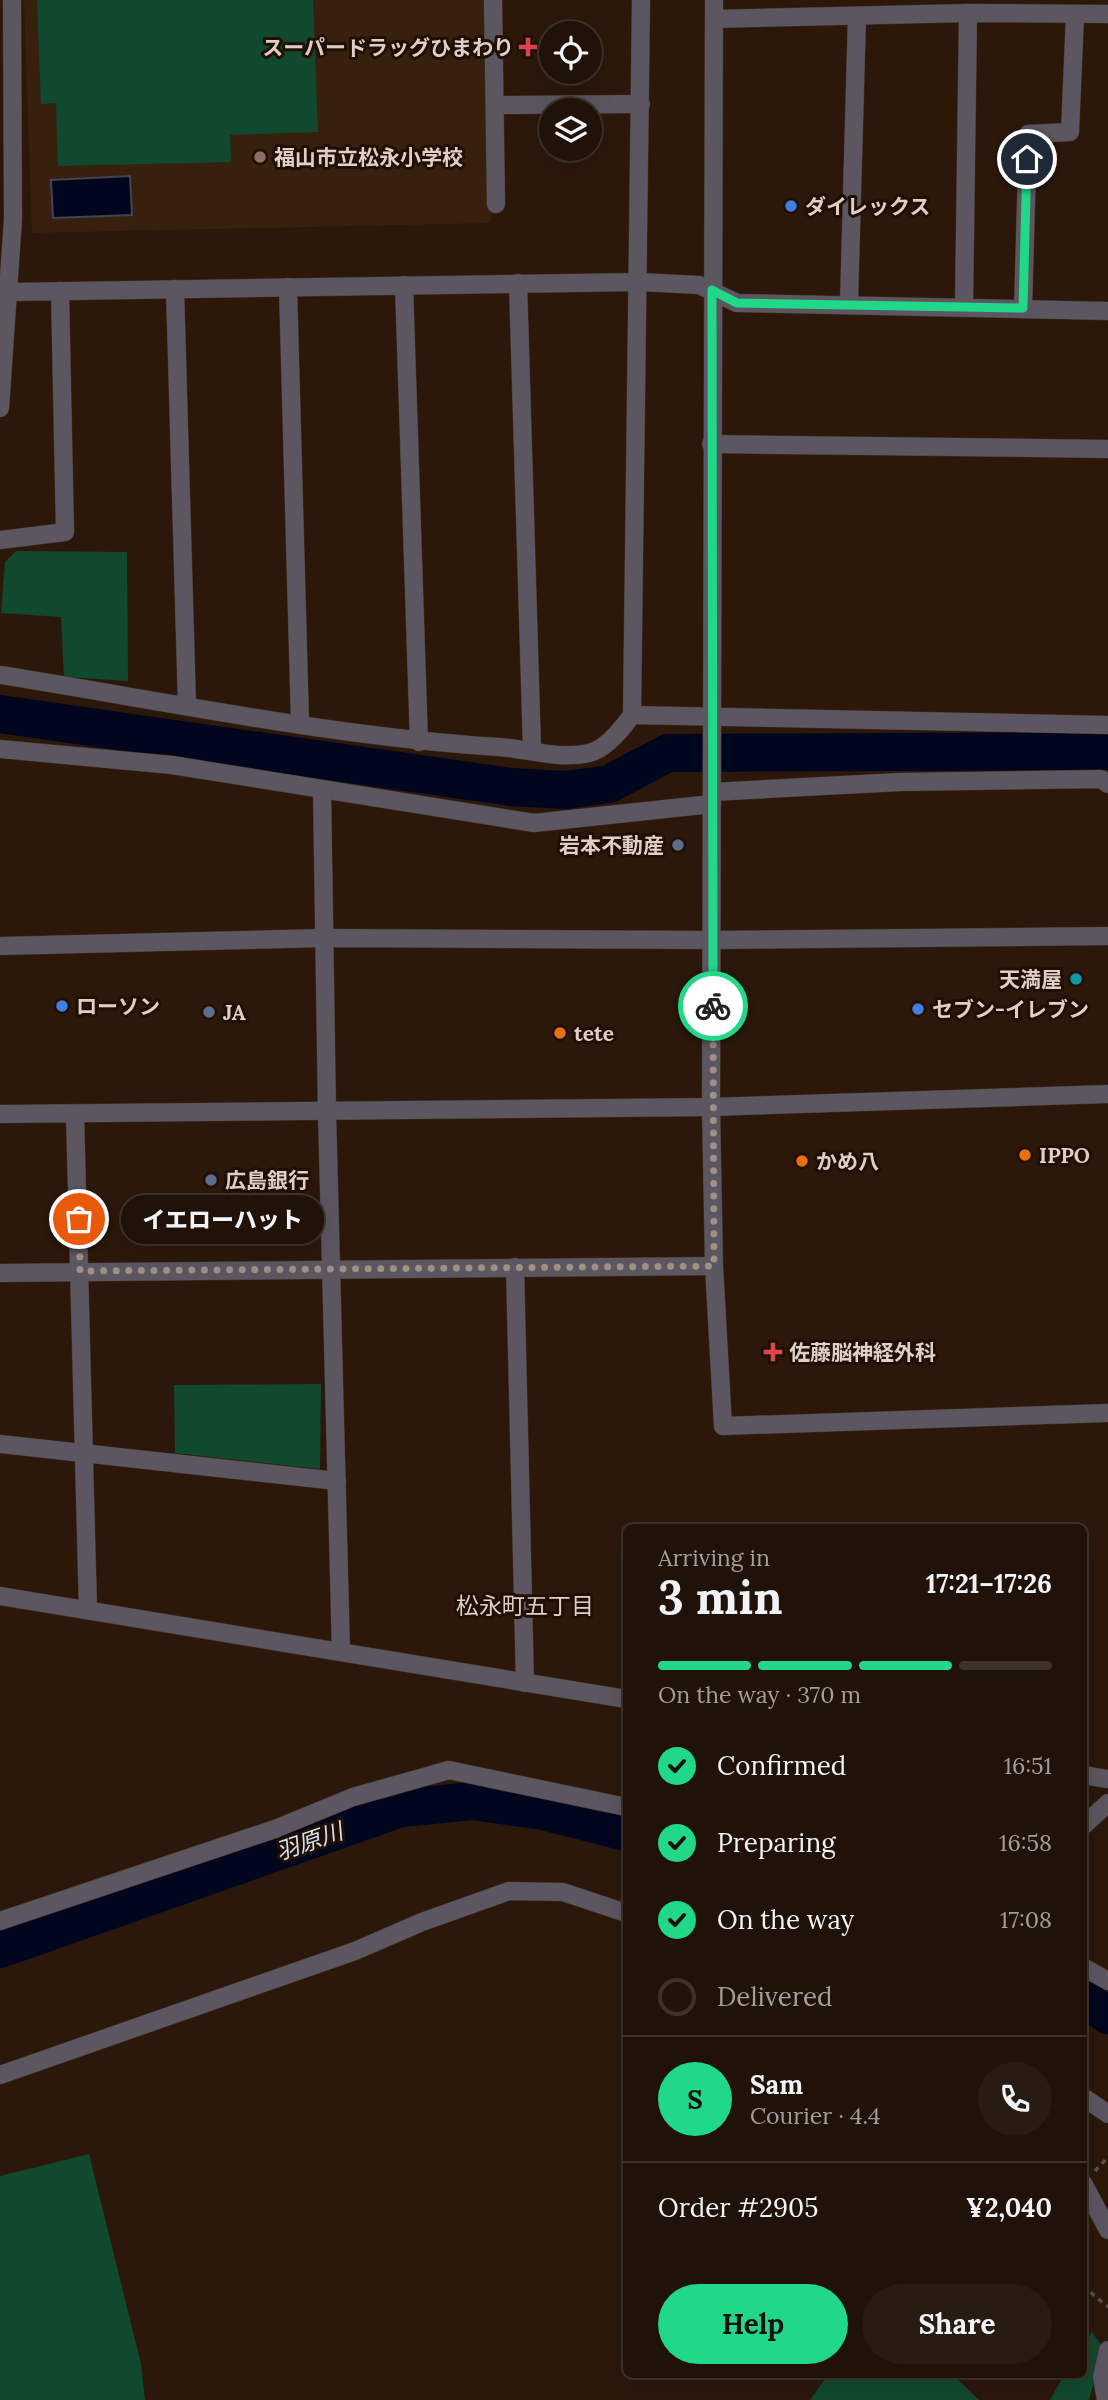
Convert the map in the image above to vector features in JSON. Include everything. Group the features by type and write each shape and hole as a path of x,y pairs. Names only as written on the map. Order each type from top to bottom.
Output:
{"street":[{"path":"0,408 10,292 6,164 12,0"},
{"path":"492,0 496,204"},
{"path":"0,676 419,742 532,750 558,755 591,753 618,734 632,715 641,0"},
{"path":"714,0 710,444 714,725 711,1107 714,1266 723,1426 1108,1413"},
{"path":"714,19 968,13 1076,16 1108,14"},
{"path":"964,307 968,13"},
{"path":"849,303 857,16"},
{"path":"1023,308 1028,135 1070,132 1076,16"},
{"path":"496,105 641,104"},
{"path":"518,282 532,750"},
{"path":"10,292 639,282 699,285 737,303 849,303 1108,311"},
{"path":"404,285 419,742"},
{"path":"288,287 300,723"},
{"path":"175,289 187,705"},
{"path":"0,540 65,532 60,291"},
{"path":"710,444 1108,449"},
{"path":"632,715 714,725 1108,725"},
{"path":"0,749 172,765 534,823 712,793 900,782 1101,779 1108,784"},
{"path":"323,789 327,1112 341,1652"},
{"path":"0,946 325,938 714,940 1108,936"},
{"path":"0,1114 711,1107 1108,1094"},
{"path":"75,1115 88,1610"},
{"path":"0,1273 714,1266"},
{"path":"515,1267 525,1683"},
{"path":"0,1444 337,1481"},
{"path":"0,1596 623,1699"},
{"path":"0,1922 275,1829 353,1797 449,1770 623,1806"},
{"path":"1087,1776 1108,1779"},
{"path":"1087,1822 1108,1803"},
{"path":"0,2075 355,1951 422,1922 509,1891 562,1892 623,1912"},
{"path":"1087,1969 1108,1981"},
{"path":"1087,2100 1108,2114"},
{"path":"1087,2191 1108,2230"},
{"path":"1105,2400 1102,2377 1108,2350"}],"path":[{"path":"1087,2289 1108,2307"}],"shaded area":[{"name":"福山市立松永小学校","path":"24,0 487,0 491,223 32,233"}],"green space":[{"path":"37,0 313,0 318,132 230,135 231,162 58,166 56,103 41,104"},
{"path":"16,551 127,552 128,681 64,677 61,617 1,613 5,562"},
{"path":"321,1384 320,1469 175,1453 174,1385"},
{"path":"89,2154 141,2364 145,2400 0,2400 0,2176"},
{"path":"1092,2332 1104,2349 1089,2400 1050,2400 1062,2378 1087,2378 1087,2339"},
{"path":"826,2378 956,2378 979,2400 810,2400"}],"water":[{"path":"130,176 132,215 53,218 51,180"}],"waterway":[{"path":"0,714 511,787 566,790 609,784 668,753 1108,751"},
{"name":"羽原川","path":"0,1949 401,1808 473,1801 543,1811 623,1831"},
{"name":"羽原川","path":"1087,2002 1108,2015"}],"way so far":[{"path":"79,1219 80,1271 714,1266 711,1107 713,1006"}],"place":[{"name":"スーパードラッグひまわり","path":"528,47"},
{"name":"福山市立松永小学校","path":"260,157"},
{"name":"ダイレックス","path":"791,206"},
{"name":"岩本不動産","path":"678,845"},
{"name":"天満屋","path":"1076,979"},
{"name":"ローソン","path":"62,1006"},
{"name":"セブン-イレブン","path":"918,1009"},
{"name":"JA","path":"209,1012"},
{"name":"tete","path":"560,1033"},
{"name":"IPPO","path":"1025,1155"},
{"name":"かめ八","path":"802,1161"},
{"name":"広島銀行","path":"211,1180"},
{"name":"イエローハット","path":"79,1219"},
{"name":"佐藤脳神経外科","path":"773,1352"}],"district":[{"name":"松永町五丁目","path":"525,1605"}],"route":[{"path":"713,1006 714,718 710,444 712,290 737,303 1023,308 1027,159"}]}
